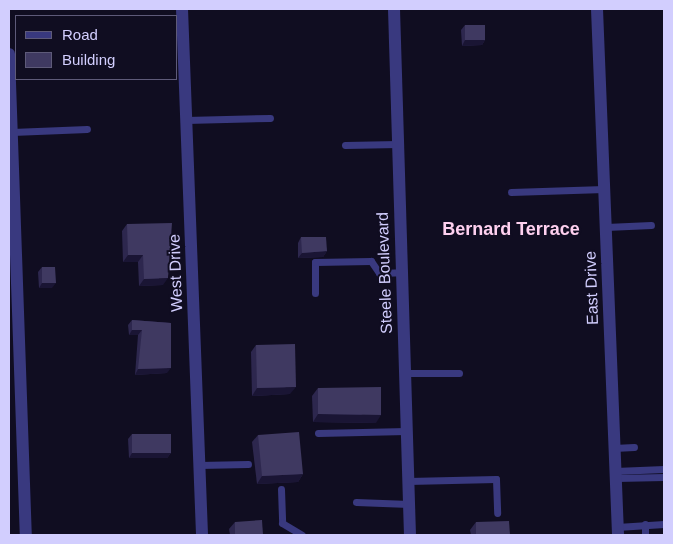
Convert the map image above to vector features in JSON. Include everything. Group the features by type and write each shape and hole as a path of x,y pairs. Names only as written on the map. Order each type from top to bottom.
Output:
{"street":[{"name":"West Drive","path":"182,9 202,535"},
{"name":"Steele Boulevard","path":"394,9 410,535"},
{"name":"East Drive","path":"597,9 618,531"},
{"path":"9,54 12,132 12,219 26,535"}],"lane":[{"path":"186,120 270,118"},
{"path":"12,132 87,129"},
{"path":"345,145 398,144"},
{"path":"511,192 604,189"},
{"path":"606,227 650,225"},
{"path":"315,294 314,262 370,261 379,273 402,272"},
{"path":"404,373 459,373"},
{"path":"318,433 406,430"},
{"path":"614,448 634,447"},
{"path":"199,465 248,464"},
{"path":"615,475 664,469"},
{"path":"615,475 664,477"},
{"path":"408,481 496,479 496,513"},
{"path":"281,489 282,522 302,535"},
{"path":"356,502 409,504"},
{"path":"618,531 645,524 664,524"},
{"path":"645,524 645,535"}],"building":[{"path":"465,25 485,25 485,40 465,40"},
{"path":"172,223 168,278 144,279 143,255 128,255 127,224"},
{"path":"301,237 326,237 327,251 302,253"},
{"path":"42,267 55,267 56,283 42,283"},
{"path":"132,320 171,323 171,368 138,369 142,330 132,330"},
{"path":"295,344 296,387 257,388 256,345"},
{"path":"381,387 381,415 318,414 318,388"},
{"path":"299,432 303,474 262,476 258,435"},
{"path":"132,434 171,434 171,453 132,453"},
{"path":"262,520 263,535 235,535 235,522"},
{"path":"509,521 510,535 476,535 476,522"}],"district":[{"name":"Bernard Terrace","path":"511,229"}]}
